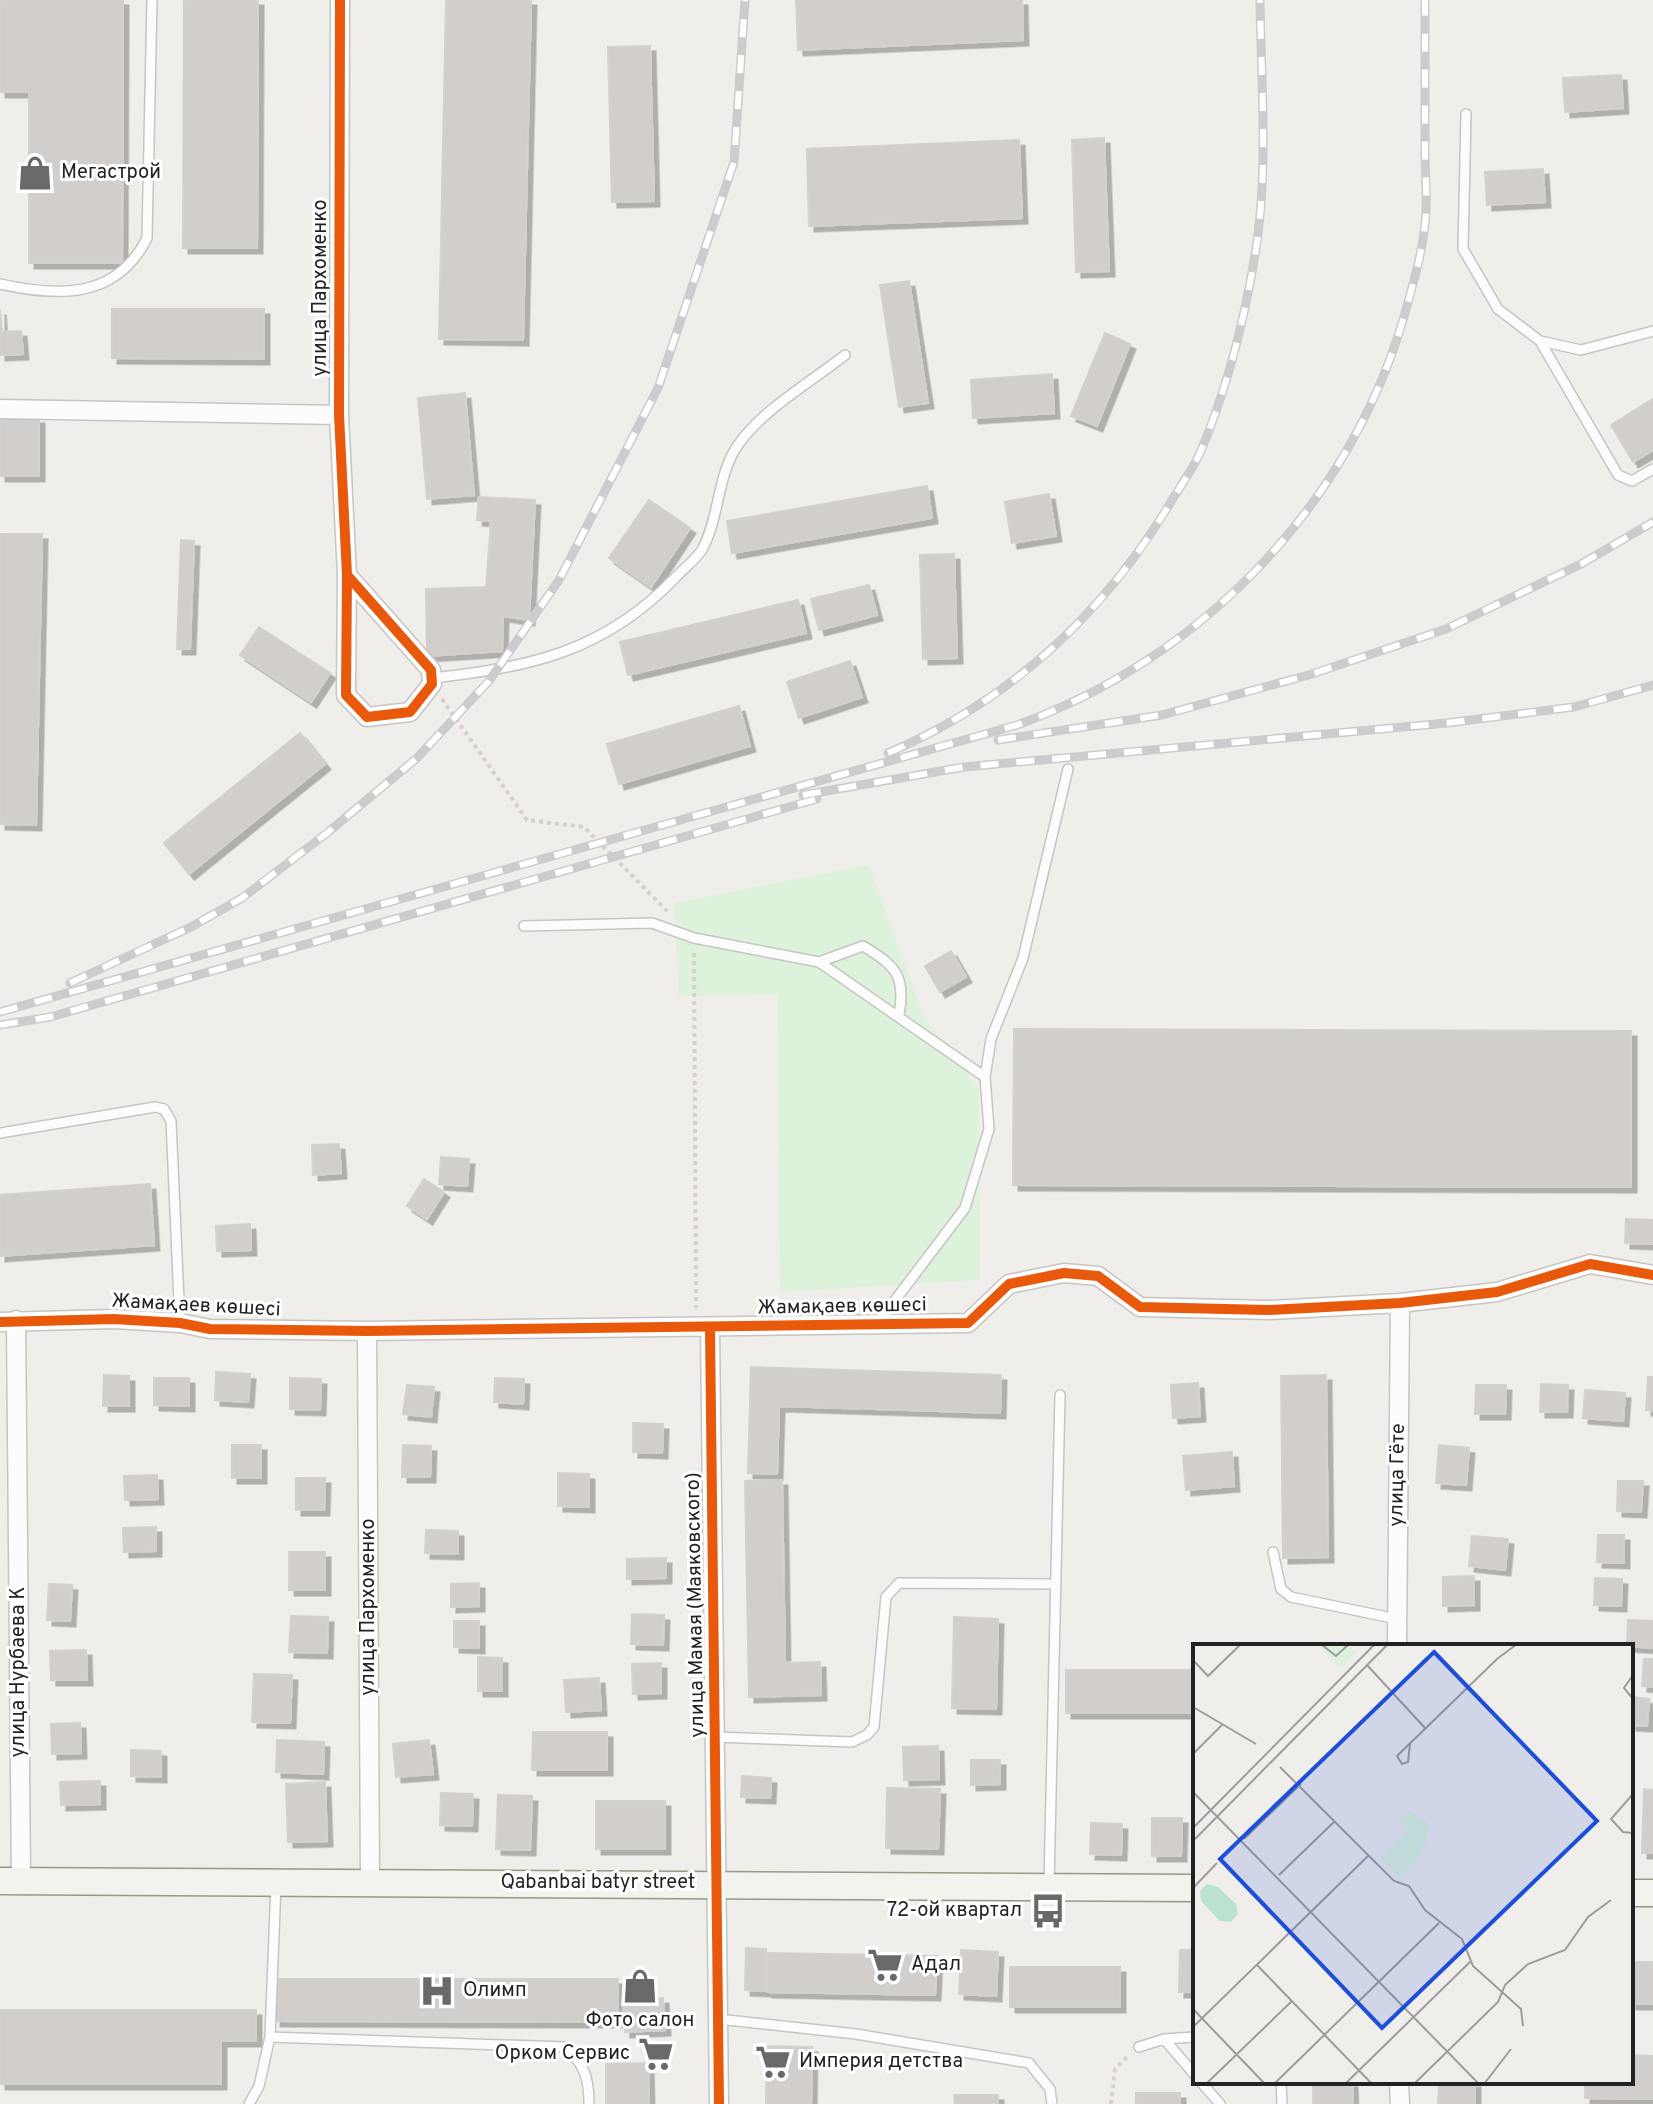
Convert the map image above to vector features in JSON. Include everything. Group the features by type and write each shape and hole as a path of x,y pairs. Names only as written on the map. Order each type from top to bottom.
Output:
{"main road":[{"name":"Qabanbai batyr street","path":"10,1880 1193,1888"}],"street":[{"name":"улица Пархоменко","path":"340,0 339,415 347,575 346,695 367,717 385,717 410,712 432,681"},
{"path":"0,409 339,415"},
{"path":"347,575 424,659 432,681"},
{"name":"Жамақаев көшесі","path":"8,1321 114,1319 180,1323 210,1329 367,1331 968,1323 1009,1284 1064,1273 1098,1276 1140,1307 1268,1310 1400,1303 1497,1292 1590,1264 1653,1275"},
{"name":"улица Гёте","path":"1397,1644 1400,1303"},
{"name":"улица Нурбаева К","path":"8,1321 10,1880"},
{"name":"улица Мамая (Маяковского)","path":"703,1327 715,1737 719,2104"},
{"name":"улица Пархоменко","path":"367,1331 370,1883"},
{"path":"1399,2084 1400,2104"}],"lane":[{"path":"0,284 60,293 85,289 106,283 127,270 137,258 147,238 152,0"},
{"path":"1466,114 1463,249 1498,309 1540,341 1618,475 1632,481 1653,469"},
{"path":"1540,341 1581,350 1653,331"},
{"path":"432,681 497,670 572,651 646,608 702,550 719,503 724,471 739,444 771,413 845,355"},
{"path":"877,1325 965,1208 989,1129 985,1077 991,1039 1023,958 1068,769"},
{"path":"524,926 652,923 694,938 819,962 985,1077"},
{"path":"819,962 863,946 888,961 904,989 899,1015"},
{"path":"0,1133 155,1107 164,1109 171,1121 180,1323"},
{"path":"1049,1887 1060,1395"},
{"path":"1273,1552 1281,1589 1291,1597 1397,1619"},
{"path":"715,1737 852,1742 867,1735 874,1727 886,1597 899,1583 1055,1584"},
{"path":"249,2104 259,2086 270,2037 276,1882"},
{"path":"718,2019 856,2034 1029,2063 1050,2089 1052,2104"},
{"path":"270,2037 564,2047 582,2061 589,2085 589,2104"},
{"path":"1139,2047 1164,2039 1193,2037"},
{"path":"1164,2039 1193,2073"},
{"path":"1203,2084 1220,2104"},
{"path":"1281,2084 1282,2104"}],"path":[{"path":"432,681 527,820 584,827 694,938 703,1327"},
{"path":"1111,2104 1115,2069 1139,2047"}],"green space":[{"path":"869,865 923,1015 979,1089 980,1280 780,1292 777,995 679,996 674,903"}],"building":[{"path":"0,0 123,0 122,263 29,263 29,92 0,92"},
{"path":"184,0 258,0 257,248 183,248"},
{"path":"446,0 531,0 523,340 439,339"},
{"path":"796,0 1022,0 1023,40 798,50"},
{"path":"650,46 654,201 612,202 608,47"},
{"path":"1621,75 1623,108 1565,112 1563,78"},
{"path":"1104,138 1109,271 1076,272 1072,140"},
{"path":"1019,140 1022,218 809,226 807,149"},
{"path":"1543,169 1545,202 1487,205 1485,172"},
{"path":"909,281 928,403 899,407 880,285"},
{"path":"0,309 2,332 21,331 23,354 0,355"},
{"path":"112,309 264,309 264,359 112,358"},
{"path":"1105,333 1130,344 1097,426 1071,416"},
{"path":"1052,374 1054,413 973,418 971,380"},
{"path":"465,393 474,495 427,499 418,398"},
{"path":"1653,399 1653,450 1633,462 1611,425"},
{"path":"0,418 39,418 39,476 0,476"},
{"path":"927,486 932,518 732,553 727,521"},
{"path":"1049,494 1056,536 1012,543 1005,502"},
{"path":"479,497 535,500 529,620 503,616 502,651 427,656 426,589 486,587 491,521 477,520"},
{"path":"649,500 690,528 651,587 609,558"},
{"path":"0,534 42,534 36,825 0,824"},
{"path":"181,540 194,541 190,649 177,649"},
{"path":"954,554 957,658 923,659 920,555"},
{"path":"869,585 877,615 819,630 811,599"},
{"path":"798,600 806,633 628,675 620,642"},
{"path":"259,627 330,673 311,702 240,655"},
{"path":"850,661 862,697 799,718 787,682"},
{"path":"739,706 750,746 619,784 607,744"},
{"path":"300,733 325,764 189,874 164,843"},
{"path":"951,951 966,977 940,992 925,966"},
{"path":"1014,1029 1631,1031 1631,1187 1013,1185"},
{"path":"339,1144 341,1173 313,1175 312,1145"},
{"path":"441,1157 469,1159 467,1186 439,1184"},
{"path":"424,1179 444,1192 427,1219 407,1206"},
{"path":"150,1184 154,1245 0,1256 0,1195"},
{"path":"1626,1219 1653,1220 1653,1244 1625,1243"},
{"path":"250,1224 251,1250 217,1251 216,1226"},
{"path":"751,1367 1001,1375 1000,1413 779,1406 777,1474 748,1473"},
{"path":"216,1372 250,1374 248,1402 215,1400"},
{"path":"104,1375 129,1376 129,1406 103,1406"},
{"path":"1326,1375 1328,1557 1283,1558 1281,1376"},
{"path":"1648,1377 1653,1377 1653,1411 1646,1410"},
{"path":"154,1378 189,1378 189,1406 154,1405"},
{"path":"290,1378 321,1379 320,1410 290,1409"},
{"path":"495,1378 524,1379 523,1404 494,1402"},
{"path":"1198,1383 1200,1416 1173,1418 1171,1385"},
{"path":"1541,1384 1568,1385 1567,1412 1540,1412"},
{"path":"407,1385 434,1387 431,1417 403,1414"},
{"path":"1476,1385 1506,1385 1505,1414 1475,1414"},
{"path":"1585,1390 1625,1393 1623,1421 1583,1418"},
{"path":"633,1423 663,1424 662,1453 633,1452"},
{"path":"232,1445 261,1445 261,1478 232,1478"},
{"path":"403,1445 431,1446 430,1477 402,1477"},
{"path":"1439,1445 1469,1448 1466,1485 1436,1483"},
{"path":"1232,1452 1234,1486 1186,1490 1183,1456"},
{"path":"558,1473 589,1474 589,1507 558,1506"},
{"path":"157,1475 158,1499 125,1500 124,1476"},
{"path":"296,1478 325,1478 324,1510 296,1510"},
{"path":"782,1480 785,1663 820,1662 821,1695 749,1697 745,1481"},
{"path":"1618,1481 1643,1481 1641,1512 1617,1511"},
{"path":"156,1527 156,1551 124,1552 123,1528"},
{"path":"426,1530 458,1531 458,1554 425,1553"},
{"path":"1598,1535 1624,1535 1624,1563 1597,1562"},
{"path":"1472,1536 1508,1539 1505,1570 1469,1566"},
{"path":"289,1552 325,1552 325,1590 289,1590"},
{"path":"666,1558 666,1578 627,1579 627,1559"},
{"path":"1474,1576 1474,1605 1443,1606 1443,1577"},
{"path":"1595,1578 1622,1579 1621,1606 1594,1605"},
{"path":"479,1583 479,1606 451,1607 451,1584"},
{"path":"49,1584 72,1585 70,1621 47,1620"},
{"path":"632,1614 664,1615 663,1645 631,1644"},
{"path":"291,1616 328,1617 327,1653 289,1652"},
{"path":"954,1617 998,1619 996,1709 952,1708"},
{"path":"1628,1620 1653,1621 1653,1648 1627,1644"},
{"path":"454,1621 479,1621 479,1648 454,1647"},
{"path":"86,1650 87,1680 51,1680 50,1651"},
{"path":"478,1657 502,1658 502,1691 478,1691"},
{"path":"1644,1659 1653,1659 1653,1687 1642,1686"},
{"path":"661,1663 661,1693 633,1694 632,1664"},
{"path":"1066,1670 1193,1670 1193,1713 1066,1713"},
{"path":"254,1674 292,1675 290,1723 252,1722"},
{"path":"599,1678 601,1710 566,1712 564,1680"},
{"path":"1633,1697 1649,1699 1647,1726 1633,1725"},
{"path":"80,1723 81,1753 52,1754 51,1724"},
{"path":"533,1732 607,1732 607,1770 532,1770"},
{"path":"277,1740 324,1742 323,1774 276,1772"},
{"path":"429,1740 433,1774 396,1777 393,1744"},
{"path":"938,1746 939,1779 904,1780 903,1747"},
{"path":"131,1750 161,1751 161,1777 131,1776"},
{"path":"971,1760 1000,1760 1000,1784 971,1785"},
{"path":"742,1776 771,1778 770,1798 741,1797"},
{"path":"100,1781 100,1804 61,1805 60,1782"},
{"path":"325,1782 327,1841 288,1842 286,1784"},
{"path":"887,1788 940,1789 938,1849 886,1848"},
{"path":"1644,1789 1653,1790 1653,1853 1642,1853"},
{"path":"441,1793 473,1794 472,1826 440,1825"},
{"path":"498,1795 532,1796 530,1850 496,1849"},
{"path":"596,1801 665,1801 665,1849 596,1849"},
{"path":"1152,1818 1182,1818 1181,1856 1152,1856"},
{"path":"1091,1823 1122,1824 1121,1855 1090,1854"},
{"path":"746,1948 766,1949 765,1991 745,1990"},
{"path":"961,1950 998,1952 996,1996 959,1994"},
{"path":"1180,1950 1193,1950 1193,1992 1179,1992"},
{"path":"768,1953 937,1956 935,1995 767,1992"},
{"path":"1633,1962 1653,1962 1653,2004 1633,2004"},
{"path":"1010,1967 1120,1967 1120,2007 1010,2007"},
{"path":"276,1979 618,1979 617,2022 275,2021"},
{"path":"663,1998 665,2030 625,2032 623,2001"},
{"path":"0,2010 256,2010 256,2041 221,2041 221,2084 0,2084"},
{"path":"767,2046 812,2047 811,2104 766,2104"},
{"path":"1633,2055 1653,2056 1653,2099 1585,2098 1585,2084 1633,2084"},
{"path":"648,2063 649,2104 606,2104 606,2064"},
{"path":"1313,2084 1352,2084 1353,2104 1313,2104"},
{"path":"1439,2084 1475,2084 1475,2104 1438,2104"},
{"path":"1136,2093 1180,2093 1180,2104 1136,2104"},
{"path":"954,2095 998,2095 998,2104 955,2104"}],"railway":[{"path":"70,983 191,927 242,898 327,833 417,758 489,681 559,580 658,388 734,162 745,0"},
{"path":"888,753 972,709 1010,683 1080,622 1139,550 1200,453 1234,355 1251,280 1259,224 1263,128 1260,0"},
{"path":"0,1012 1017,725 1085,696 1148,659 1207,616 1260,566 1308,510 1348,449 1380,383 1405,313 1425,224 1425,0"},
{"path":"998,740 1162,715 1312,674 1446,629 1581,564 1653,522"},
{"path":"803,795 964,767 1447,723 1574,707 1653,685"},
{"path":"0,1025 50,1017 817,799"}],"cycle path":[{"path":"340,0 339,415 347,575 346,695 367,717 410,712 432,684 431,670 347,575"},
{"path":"0,1322 114,1319 180,1323 210,1329 367,1331 968,1323 1009,1284 1064,1273 1098,1276 1140,1307 1268,1310 1400,1303 1497,1292 1590,1264 1653,1275"},
{"path":"710,1328 719,2104"}],"place":[{"name":"Мегастрой","path":"35,173"},
{"name":"72-ой квартал","path":"1048,1911"},
{"name":"Адал","path":"885,1965"},
{"name":"Фото салон","path":"640,1986"},
{"name":"Олимп","path":"437,1991"},
{"name":"Орком Сервис","path":"656,2054"},
{"name":"Империя детства","path":"773,2062"}]}
